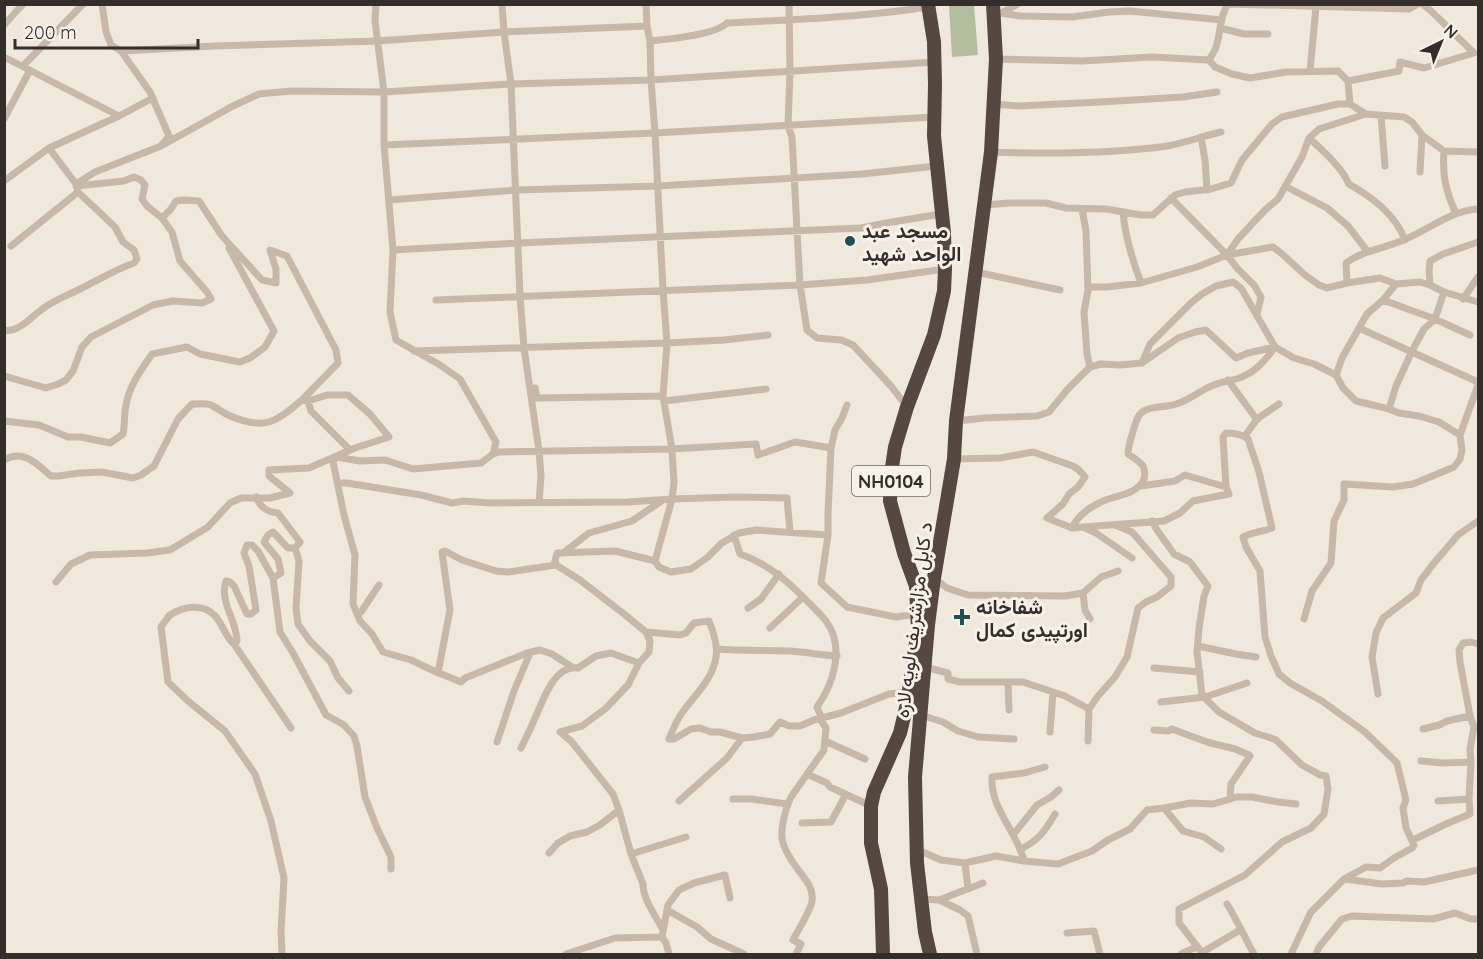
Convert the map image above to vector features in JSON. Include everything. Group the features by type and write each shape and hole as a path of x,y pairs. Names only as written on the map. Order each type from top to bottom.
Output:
{"highway":[{"name":"د کابل مزارشریف لویه لاره","path":"884,954 881,890 871,843 871,807 874,792 900,733 909,692 918,629 916,586 904,553 890,501 891,474 895,447 934,334 944,291 945,269 934,117 934,42 928,6"},
{"name":"د کابل مزارشریف لویه لاره","path":"930,954 925,932 916,849 915,777 933,583 954,459 956,421 991,152 996,11"}],"street":[{"path":"4,25 23,4"},
{"path":"4,119 26,68 83,4"},
{"path":"102,4 106,32 111,45 121,51 153,98 169,136 161,146"},
{"path":"376,4 375,21 384,92 384,145 393,250 390,312 396,340 440,365 460,380 496,442 493,454"},
{"path":"502,4 511,84 524,348 541,476 539,503"},
{"path":"646,4 647,26 651,41 651,80 667,344 664,399 672,449 674,483 672,499 655,561"},
{"path":"789,4 788,126 792,137 800,285 807,330 817,338 841,340 853,345 908,407"},
{"path":"996,11 1017,4"},
{"path":"1209,60 1216,48 1225,9 1229,4 1409,9 1420,4 1430,10 1474,53 1424,68 1400,62 1399,71 1348,81"},
{"path":"651,41 695,35 723,27 727,22 790,20 928,6"},
{"path":"1310,71 1316,7"},
{"path":"996,11 1020,16 1072,17 1130,11 1221,24 1244,33 1268,34"},
{"path":"121,51 377,42 504,32 647,26"},
{"path":"4,57 118,116"},
{"path":"996,59 1082,61 1152,57 1209,60"},
{"path":"1209,60 1215,68 1250,78 1286,72 1338,71 1348,81 1350,104"},
{"path":"11,246 95,172 161,146 259,94 291,91 384,92 511,84 651,80 935,62"},
{"path":"993,105 1090,103 1183,97 1217,92"},
{"path":"4,181 49,148 153,98"},
{"path":"985,205 1034,202 1066,208 1106,209 1153,215 1176,195 1231,183 1242,160 1272,124 1282,117 1338,104 1350,104 1366,114 1404,117 1412,122 1422,135 1444,151 1479,152"},
{"path":"1227,255 1238,239 1278,199 1302,157 1309,138 1319,129 1366,114"},
{"path":"1381,116 1385,166"},
{"path":"384,145 656,134 934,117"},
{"path":"991,152 1055,154 1169,146 1221,132"},
{"path":"1420,172 1422,135"},
{"path":"1201,137 1207,190"},
{"path":"1309,138 1345,176 1349,184 1388,212 1400,228 1405,240"},
{"path":"4,330 10,331 27,322 53,301 134,263 137,259 134,250 123,242 115,227 77,187 49,148"},
{"path":"1444,151 1443,177 1456,214"},
{"path":"389,200 516,190 658,186 862,174 936,166"},
{"path":"4,376 46,388 57,384 66,380 73,371 82,347 91,337 153,305 173,301 202,303 211,299 180,261 172,232 162,218 142,199 145,186 141,180 134,177 118,182 77,187"},
{"path":"1285,186 1327,208 1348,226 1368,252"},
{"path":"1171,198 1254,285 1261,297 1257,314"},
{"path":"4,421 39,425 68,437 81,437 110,443 123,434 125,406 130,392 134,381 152,354 188,347 200,354 240,362 265,347 273,331 222,236 199,201 176,201 162,218"},
{"path":"1082,209 1086,231 1088,286 1084,312 1090,367"},
{"path":"1347,283 1346,263 1352,259 1405,240 1456,214 1479,209"},
{"path":"1123,212 1131,256 1141,283"},
{"path":"393,250 861,228 941,214"},
{"path":"4,460 8,457 21,456 32,459 51,476 102,472 133,478 154,466 178,419 192,404 210,405 239,420 259,424 271,422 306,400 338,363 336,350 286,256 270,250 276,269 276,283 262,280 222,236"},
{"path":"1430,285 1430,261 1443,254 1479,242"},
{"path":"1088,286 1107,287 1141,283 1197,267 1227,255 1273,248 1319,285 1328,288 1380,278 1396,284 1420,282 1463,299 1479,302"},
{"path":"436,300 800,285 867,280 945,269"},
{"path":"976,273 1060,290"},
{"path":"1463,299 1479,277"},
{"path":"1142,363 1150,344 1202,294 1216,286 1233,282 1241,288 1275,347 1294,358 1314,364 1336,375 1343,388 1356,401 1439,422 1460,435"},
{"path":"1336,375 1342,358 1366,314 1383,300 1396,284"},
{"path":"1389,409 1396,386 1412,351 1424,329 1435,319 1444,292"},
{"path":"1383,300 1470,335"},
{"path":"1304,619 1312,591 1331,563 1334,521 1344,500 1344,484 1393,487 1413,484 1454,467 1460,459 1462,450 1460,435 1479,384 1359,328"},
{"path":"956,421 1037,416 1049,412 1090,367 1101,364 1142,363 1178,338 1195,332 1206,330 1236,358 1275,347"},
{"path":"414,351 667,344 768,335"},
{"path":"1141,486 1145,475 1144,467 1128,454 1128,445 1142,412 1173,405 1187,400 1212,385 1247,375 1264,361 1275,347"},
{"path":"528,376 533,380 537,398 664,399 766,389"},
{"path":"1228,380 1257,420"},
{"path":"56,582 71,564 90,555 170,550 208,527 230,503 241,498 270,498 291,493 269,476 269,470 309,468 350,450 389,437 348,395 327,394 306,400"},
{"path":"306,400 311,411 350,450"},
{"path":"1245,436 1257,420 1280,404"},
{"path":"847,405 835,430 831,448 828,535 820,583 847,607 896,617 917,614"},
{"path":"954,459 999,458 1033,452 1079,470 1085,477 1063,504 1047,518 1072,528 1164,520 1180,513 1193,501 1229,494 1226,488 1223,437 1226,433 1245,436 1248,439 1272,528 1251,532 1243,537 1260,571 1265,637 1271,656 1279,674 1365,732 1397,763 1406,800 1403,808 1406,828 1414,845 1380,868 1366,867 1344,879 1311,912 1291,954"},
{"path":"336,457 360,461 385,460 413,469 481,463 499,452 672,449 756,444 758,455 795,442 831,448"},
{"path":"336,457 333,462 355,555 353,604 360,621 372,634 383,652 411,660 461,682 465,678 540,650 578,669 596,656 611,653 639,663"},
{"path":"1072,528 1087,510 1101,501 1129,493 1141,486 1175,481 1185,475 1226,488"},
{"path":"338,483 400,492 452,503 464,501 539,503 747,497 787,498 790,532"},
{"path":"256,497 259,504 268,512 278,513 300,542 295,548"},
{"path":"563,553 589,533 632,521 663,500"},
{"path":"1152,521 1174,554 1190,562 1208,586 1204,596 1198,646 1202,695 1219,712 1255,733 1276,740 1302,765 1326,776 1328,789 1324,814 1311,828 1282,842 1245,875 1179,909 1179,923 1202,954 1240,930"},
{"path":"1378,694 1372,657 1376,633 1383,618 1416,593 1421,580 1458,535 1479,521"},
{"path":"1088,741 1089,709 1115,677 1127,657 1138,608 1171,586 1172,580 1132,532 1115,525"},
{"path":"1083,527 1096,533 1132,558"},
{"path":"556,565 557,553 615,550 655,561 659,567 671,572 691,569 734,535 756,530 828,535"},
{"path":"273,578 281,573 278,559 264,542 268,535 273,532 288,548 295,548"},
{"path":"734,535 740,554 750,557 779,574 825,621 835,641 837,656 833,673 826,695 817,707 826,728 824,750 787,804 782,840 791,860 809,883 812,901 793,940 801,944 796,954"},
{"path":"234,644 237,642 237,635 227,608 223,588 226,581 230,582 247,614 256,610 249,566 244,553 247,545 252,545 258,550 273,578 280,632 326,715 344,725 354,736 366,797 391,857 391,869"},
{"path":"295,548 299,561 297,624 330,661 338,678 349,691"},
{"path":"438,673 450,610 442,552 445,551 462,560 496,571 508,572 556,565 610,602 646,632 650,640 649,652 639,663 628,685 605,709 582,726 560,732 571,741 613,794 646,898 663,933 669,954"},
{"path":"916,586 933,583 968,595 1065,596 1083,593 1101,577 1118,571"},
{"path":"748,608 761,599 779,574"},
{"path":"357,613 361,612 380,585"},
{"path":"1083,593 1085,610 1090,619"},
{"path":"770,628 803,597"},
{"path":"282,954 284,878 271,820 255,774 225,731 188,701 168,681 161,627 170,616 191,606 209,610 217,617 229,640 291,728"},
{"path":"646,632 680,635 686,633 694,623 709,621 715,635 717,649 715,662 708,678 675,723 669,739 674,739 691,729 700,728 742,738 770,734 780,722 789,726 800,726 889,694 909,692"},
{"path":"1413,840 1470,814 1470,749 1474,727 1470,716 1459,650 1463,643 1479,644"},
{"path":"1198,646 1256,657"},
{"path":"717,649 837,656"},
{"path":"497,742 530,653"},
{"path":"522,748 548,687 559,674 572,668"},
{"path":"925,668 948,673 948,679 960,682 1023,682 1065,696 1089,709"},
{"path":"1154,668 1200,672"},
{"path":"1008,682 1010,710"},
{"path":"1161,702 1205,697 1247,683"},
{"path":"1050,732 1053,692"},
{"path":"921,715 978,737 1014,739"},
{"path":"1423,729 1470,716"},
{"path":"1154,730 1173,730 1249,755 1231,784 1230,799"},
{"path":"679,801 727,758 742,738"},
{"path":"825,741 865,759"},
{"path":"1421,760 1444,763 1471,762"},
{"path":"1024,861 1021,849 993,797 992,777 1024,773 1045,767"},
{"path":"807,774 871,807"},
{"path":"1013,835 1037,804 1059,790"},
{"path":"802,823 831,822 846,794"},
{"path":"916,849 941,860 965,863 996,856 1058,864 1092,851 1130,829 1148,810 1191,803 1213,804 1237,797 1296,804"},
{"path":"733,799 787,804"},
{"path":"1438,801 1469,799"},
{"path":"1164,808 1183,831 1204,837 1221,849"},
{"path":"549,853 558,843 600,825 619,810"},
{"path":"1021,849 1033,843 1043,833 1055,814"},
{"path":"631,854 686,837"},
{"path":"965,863 968,889"},
{"path":"1344,879 1382,884 1407,881 1424,882 1479,870"},
{"path":"663,933 668,905 679,890 694,883 725,875 730,898"},
{"path":"939,900 983,884"},
{"path":"922,899 939,900 968,916 977,954"},
{"path":"1227,904 1254,954"},
{"path":"667,910 697,927 711,939 744,954"},
{"path":"1316,954 1342,919 1352,916 1433,919 1455,913 1479,919"},
{"path":"1067,933 1094,931 1100,954"},
{"path":"566,954 615,938 663,933"},
{"path":"1181,954 1196,947"}],"green space":[{"path":"949,5 974,5 978,55 952,57"}],"place":[{"name":"مسجد عبد الواحد شهید","path":"850,241"},
{"name":"شفاخانه اورتپیدی کمال","path":"962,617"}]}
